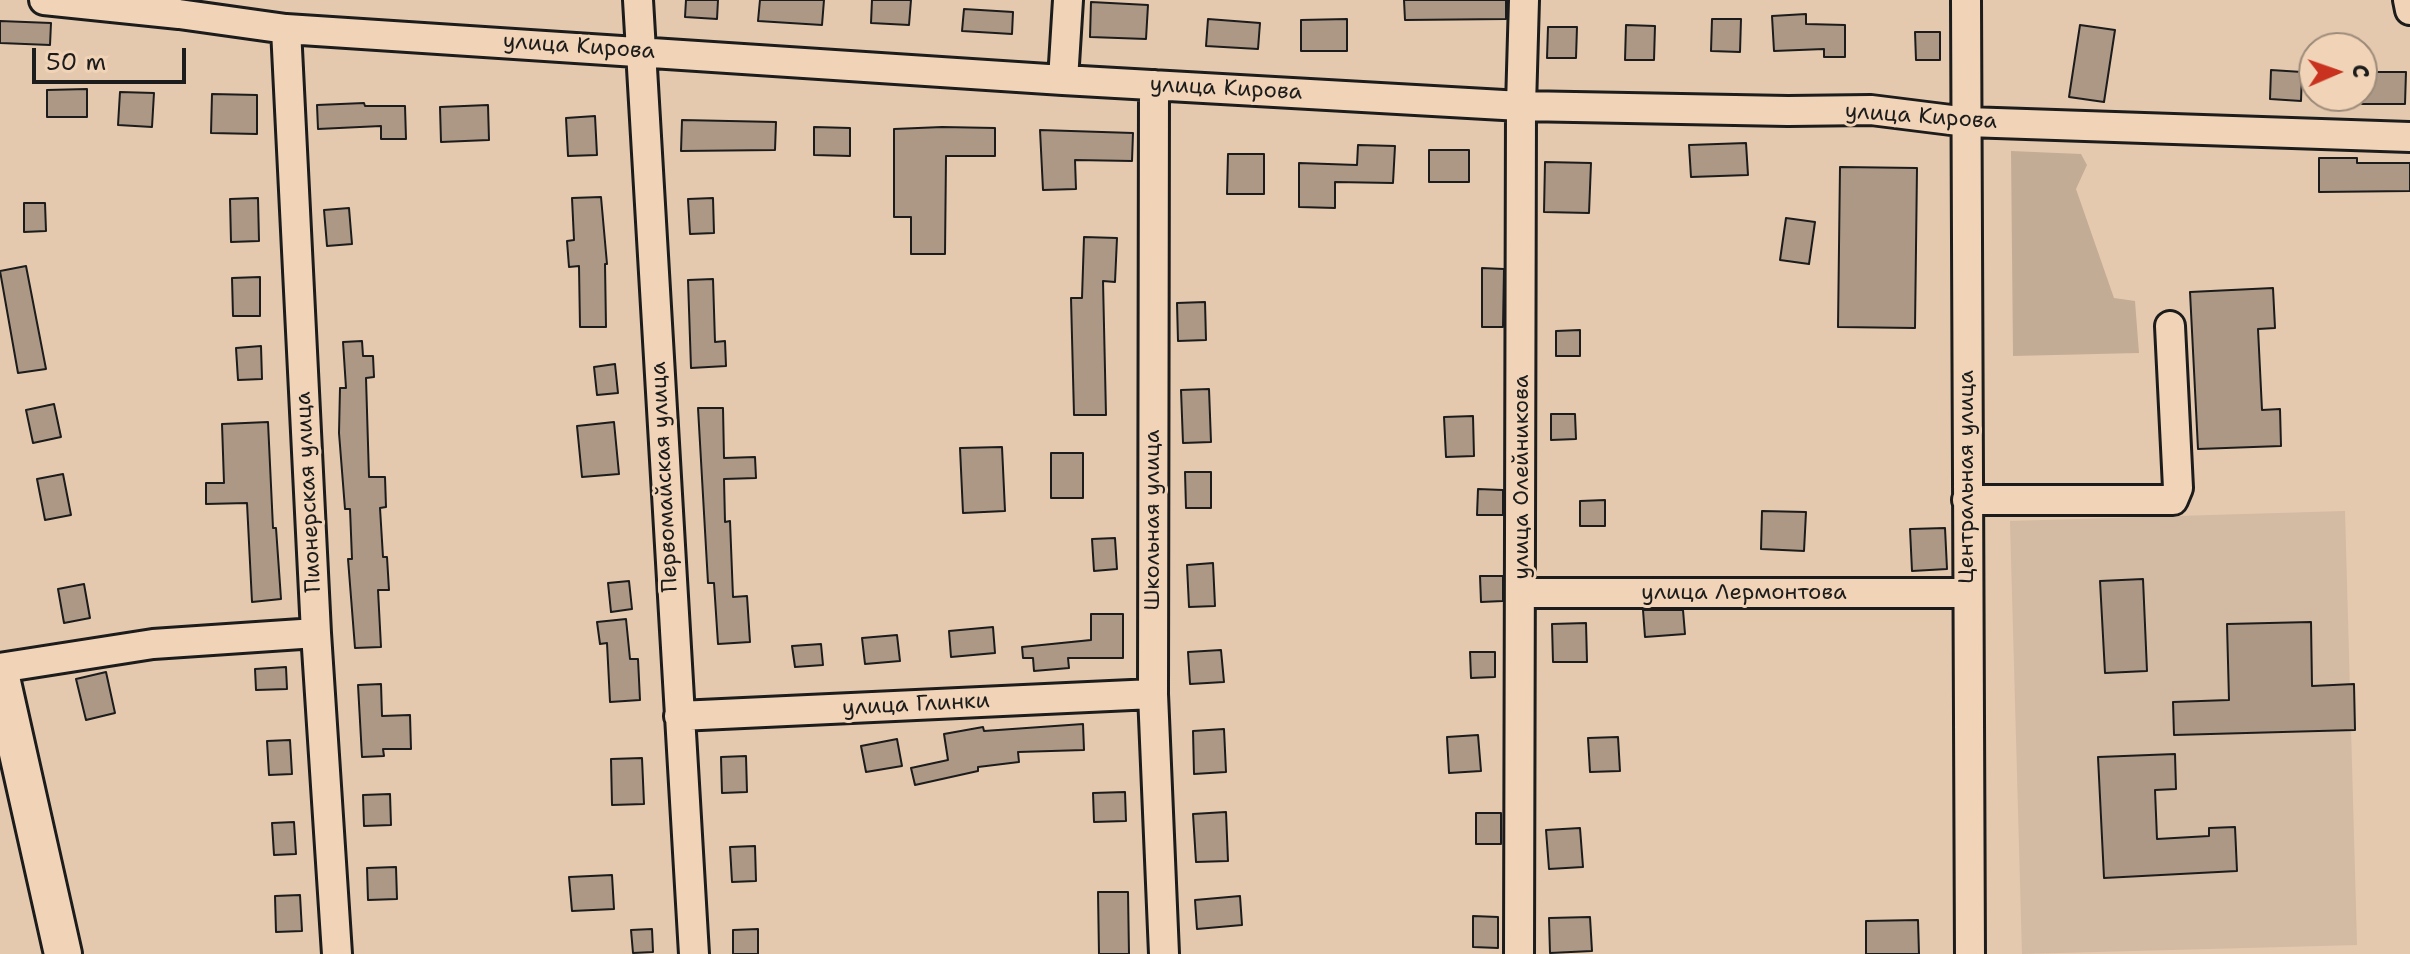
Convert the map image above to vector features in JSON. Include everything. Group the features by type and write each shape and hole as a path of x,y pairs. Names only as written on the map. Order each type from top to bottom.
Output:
{"main road":[{"path":"0,670 63,954"}],"street":[{"name":"улица Кирова","path":"44,0 286,29 1063,80 1521,106 1871,110 1967,122 2410,137"},
{"name":"Первомайская улица","path":"638,0 694,954"},
{"path":"1063,80 1068,0"},
{"name":"улица Олейникова","path":"1519,954 1521,106 1524,0"},
{"name":"Центральная улица","path":"1966,0 1970,954"},
{"path":"2408,0 2410,10"},
{"name":"Пионерская улица","path":"286,29 316,633 337,954"},
{"name":"Школьная улица","path":"1154,85 1153,694 1164,954"},
{"path":"1967,500 2173,500 2178,488 2170,326"},
{"name":"улица Лермонтова","path":"1522,593 1967,593"},
{"path":"0,670 153,644 316,633"},
{"name":"улица Глинки","path":"679,716 1153,694"}],"shaded area":[{"path":"2011,151 2081,154 2087,165 2076,189 2114,298 2135,301 2139,353 2013,356"},
{"path":"2345,511 2357,945 2022,954 2010,521"}],"building":[{"path":"686,0 718,0 717,19 685,17"},
{"path":"760,0 824,0 822,25 758,21"},
{"path":"872,0 911,0 909,25 871,23"},
{"path":"1404,0 1506,0 1506,19 1405,20"},
{"path":"1091,2 1148,5 1146,39 1090,37"},
{"path":"964,9 1013,12 1012,34 962,31"},
{"path":"1806,14 1806,24 1845,25 1845,57 1824,57 1824,49 1774,51 1772,16"},
{"path":"1208,19 1260,23 1258,49 1206,46"},
{"path":"1347,19 1347,51 1301,51 1301,20"},
{"path":"1712,19 1741,19 1740,52 1711,51"},
{"path":"0,21 51,23 50,45 0,43"},
{"path":"1626,25 1655,26 1654,60 1625,60"},
{"path":"2080,25 2115,30 2104,102 2069,97"},
{"path":"1548,27 1577,27 1576,58 1547,58"},
{"path":"1915,32 1940,32 1940,60 1916,60"},
{"path":"2271,70 2298,72 2298,101 2270,99"},
{"path":"2378,72 2406,72 2405,104 2378,104"},
{"path":"87,89 87,117 47,117 47,90"},
{"path":"120,92 154,93 152,127 118,125"},
{"path":"212,94 257,95 257,134 211,133"},
{"path":"364,103 365,106 405,106 406,139 381,139 381,126 318,129 317,105"},
{"path":"488,105 489,140 441,142 440,107"},
{"path":"595,116 597,155 568,156 566,118"},
{"path":"682,120 776,122 775,150 681,151"},
{"path":"814,127 850,128 850,156 814,155"},
{"path":"995,128 995,156 946,156 945,254 911,254 911,217 894,217 894,129"},
{"path":"1040,130 1133,133 1132,161 1075,160 1076,189 1043,190"},
{"path":"1746,143 1748,175 1691,177 1689,145"},
{"path":"1358,145 1395,146 1393,183 1335,182 1335,208 1299,207 1299,163 1357,165"},
{"path":"1429,150 1469,150 1469,182 1429,182"},
{"path":"1228,154 1264,154 1264,194 1227,194"},
{"path":"2319,158 2357,158 2357,163 2410,163 2410,191 2319,192"},
{"path":"1545,162 1591,163 1589,213 1544,212"},
{"path":"1840,167 1917,168 1915,328 1838,327"},
{"path":"601,197 607,264 606,327 580,327 579,266 569,267 567,241 574,240 572,198"},
{"path":"258,198 259,241 231,242 230,199"},
{"path":"713,198 714,233 690,234 688,199"},
{"path":"24,203 45,203 46,231 24,232"},
{"path":"349,208 352,244 327,246 324,210"},
{"path":"1786,218 1815,222 1809,264 1780,260"},
{"path":"1084,237 1117,238 1115,282 1103,281 1106,415 1074,415 1071,298 1082,298"},
{"path":"26,266 46,369 18,373 0,271"},
{"path":"1482,268 1504,269 1503,327 1482,327"},
{"path":"260,277 260,316 233,316 232,278"},
{"path":"713,279 715,342 725,341 726,366 691,368 688,280"},
{"path":"2273,288 2275,328 2258,329 2262,410 2280,409 2281,446 2198,449 2190,292"},
{"path":"1205,302 1206,340 1178,341 1177,303"},
{"path":"1580,330 1580,356 1556,356 1556,331"},
{"path":"362,341 363,356 373,356 374,377 366,378 369,477 385,477 386,507 380,508 389,590 378,590 381,647 355,648 348,559 352,559 350,509 345,509 339,433 340,388 346,388 343,342"},
{"path":"261,346 262,379 238,380 236,348"},
{"path":"615,364 618,393 597,395 594,367"},
{"path":"1209,389 1211,442 1183,443 1181,390"},
{"path":"54,404 61,437 33,443 26,410"},
{"path":"698,408 723,408 724,458 755,457 756,478 724,479 725,522 730,521 733,597 747,596 750,642 718,644 714,583 708,583"},
{"path":"1551,414 1575,414 1576,439 1551,440"},
{"path":"1473,416 1474,456 1446,457 1444,417"},
{"path":"268,422 273,528 276,528 281,599 252,602 247,503 206,504 206,483 224,483 222,424"},
{"path":"614,422 619,474 582,477 577,426"},
{"path":"1002,447 1005,511 963,513 960,448"},
{"path":"1051,453 1083,453 1083,498 1051,498"},
{"path":"1185,472 1211,472 1211,508 1186,508"},
{"path":"63,474 71,515 45,520 37,479"},
{"path":"1478,489 1503,490 1503,515 1477,515"},
{"path":"1605,500 1605,526 1580,526 1580,501"},
{"path":"1762,511 1806,512 1804,551 1761,549"},
{"path":"1945,528 1947,569 1912,571 1910,529"},
{"path":"1115,538 1117,569 1094,571 1092,539"},
{"path":"1213,563 1215,606 1189,607 1187,565"},
{"path":"1480,576 1503,576 1503,601 1481,602"},
{"path":"2143,579 2147,671 2105,673 2100,581"},
{"path":"629,581 632,609 611,612 608,583"},
{"path":"84,584 90,618 64,623 58,589"},
{"path":"1643,610 1683,610 1685,634 1645,637"},
{"path":"1091,614 1123,614 1123,658 1068,658 1069,668 1034,671 1033,658 1023,658 1022,647 1091,640"},
{"path":"626,619 630,659 638,659 640,700 610,702 607,643 600,644 597,622"},
{"path":"2311,622 2312,686 2354,684 2355,730 2174,735 2173,702 2229,700 2227,624"},
{"path":"1586,623 1587,662 1553,662 1552,624"},
{"path":"993,627 995,653 951,657 949,631"},
{"path":"897,635 900,661 865,664 862,638"},
{"path":"821,644 823,665 795,667 792,646"},
{"path":"1221,650 1224,682 1190,684 1188,652"},
{"path":"1470,652 1495,652 1495,677 1471,678"},
{"path":"286,667 287,689 256,690 255,669"},
{"path":"106,672 115,713 86,720 76,679"},
{"path":"381,684 382,716 410,715 411,749 383,749 384,756 362,757 358,685"},
{"path":"1083,724 1084,750 1018,752 1019,762 978,767 978,771 915,785 911,768 948,760 944,734 983,727 984,731"},
{"path":"1224,729 1226,772 1194,774 1193,731"},
{"path":"1478,735 1481,771 1449,773 1447,737"},
{"path":"1618,737 1620,771 1590,772 1588,738"},
{"path":"897,739 902,766 866,772 861,746"},
{"path":"290,740 292,774 269,775 267,741"},
{"path":"2175,754 2176,789 2155,790 2157,839 2209,836 2209,828 2235,827 2237,871 2104,878 2098,757"},
{"path":"746,756 747,792 722,793 721,757"},
{"path":"642,758 644,804 612,805 611,759"},
{"path":"1125,792 1126,821 1094,822 1093,793"},
{"path":"390,794 391,825 364,826 363,795"},
{"path":"1226,812 1228,861 1196,862 1193,814"},
{"path":"1476,813 1501,813 1501,844 1476,844"},
{"path":"294,822 296,854 274,855 272,823"},
{"path":"1580,828 1583,867 1549,869 1546,830"},
{"path":"755,846 756,881 732,882 730,847"},
{"path":"396,867 397,899 368,900 367,868"},
{"path":"612,875 614,909 572,911 569,877"},
{"path":"1098,892 1128,892 1129,954 1099,954"},
{"path":"300,895 302,931 276,932 275,896"},
{"path":"1240,896 1242,925 1197,929 1195,900"},
{"path":"1473,916 1498,917 1498,948 1473,947"},
{"path":"1590,917 1592,951 1550,953 1549,918"},
{"path":"1918,920 1919,954 1866,954 1866,921"},
{"path":"652,929 653,952 633,953 631,930"},
{"path":"758,929 758,954 733,954 733,930"}]}
